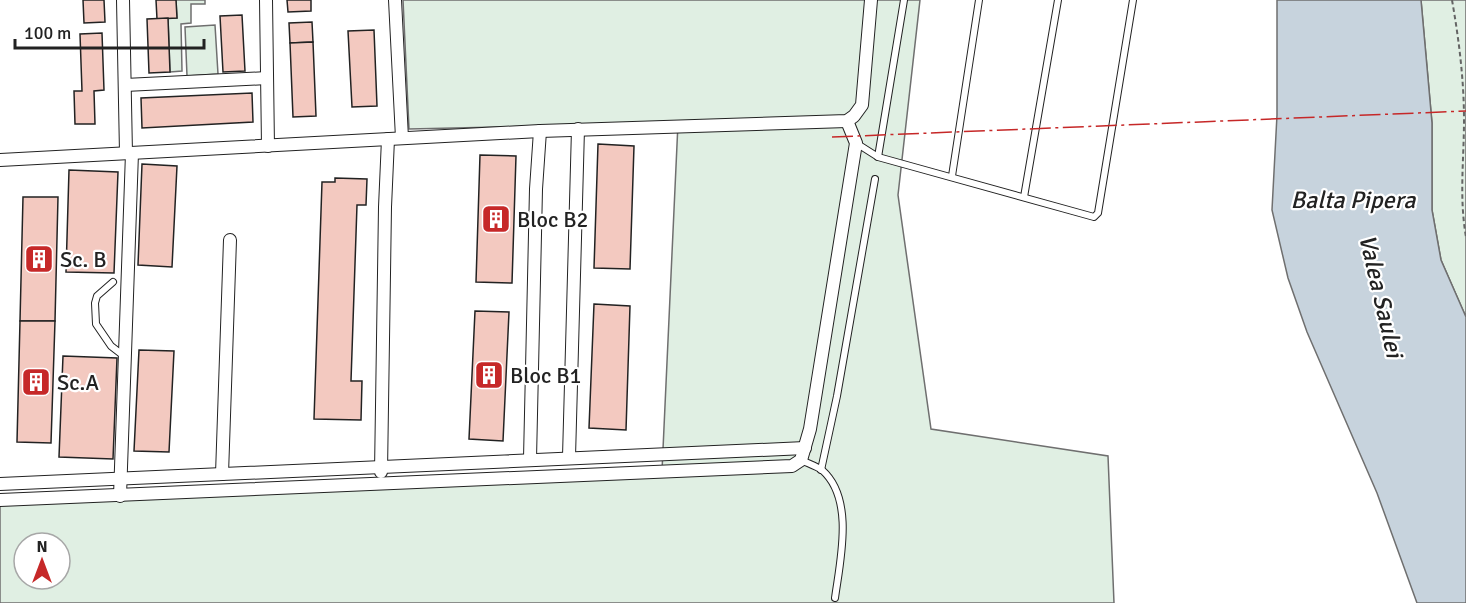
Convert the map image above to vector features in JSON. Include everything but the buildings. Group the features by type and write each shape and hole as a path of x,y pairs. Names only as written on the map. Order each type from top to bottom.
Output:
{"street":[{"path":"120,496 129,153 123,0"},
{"path":"266,0 268,146"},
{"path":"395,0 402,138"},
{"path":"0,160 578,129 847,121 862,105 871,0"},
{"path":"125,85 267,78"},
{"path":"0,500 792,466 803,454 856,143 847,121"},
{"path":"569,458 578,129"},
{"path":"530,459 536,189 540,131"},
{"path":"381,482 384,219 388,139"},
{"path":"222,474 230,240"},
{"path":"0,484 530,459 803,454"},
{"path":"319,469 319,486"}],"lane":[{"path":"878,157 904,0"},
{"path":"952,176 979,0"},
{"path":"1024,197 1058,0"},
{"path":"856,143 878,157 1094,217 1098,213 1133,0"},
{"path":"821,470 837,396 875,179"},
{"path":"113,282 98,296 95,303 96,324 111,346 125,357"},
{"path":"803,454 834,484 841,509 844,527 843,543 835,598"}],"path":[{"path":"1452,0 1460,44 1463,85 1462,203 1466,237"}],"green space":[{"path":"176,0 205,0 205,4 191,4 191,23 181,24 182,71 170,72 168,18 177,18"},
{"path":"403,0 920,0 898,195 931,429 1108,456 1114,603 0,603 0,496 662,471 678,123 409,129"},
{"path":"1421,0 1466,0 1466,317 1441,260 1432,210 1432,123"},
{"path":"215,25 218,74 187,76 185,27"}],"water":[{"name":"Balta Pipera","path":"1277,0 1421,0 1432,123 1432,210 1441,260 1466,317 1466,603 1417,603 1377,493 1307,332 1288,278 1272,210 1277,115"}],"power":[{"path":"832,137 1466,111"}],"place":[{"name":"Bloc B2","path":"496,219"},
{"name":"Sc. B","path":"39,259"},
{"name":"Bloc B1","path":"489,375"},
{"name":"Sc.A","path":"36,382"}],"water label":[{"name":"Valea Saulei","path":"1381,296"}]}
